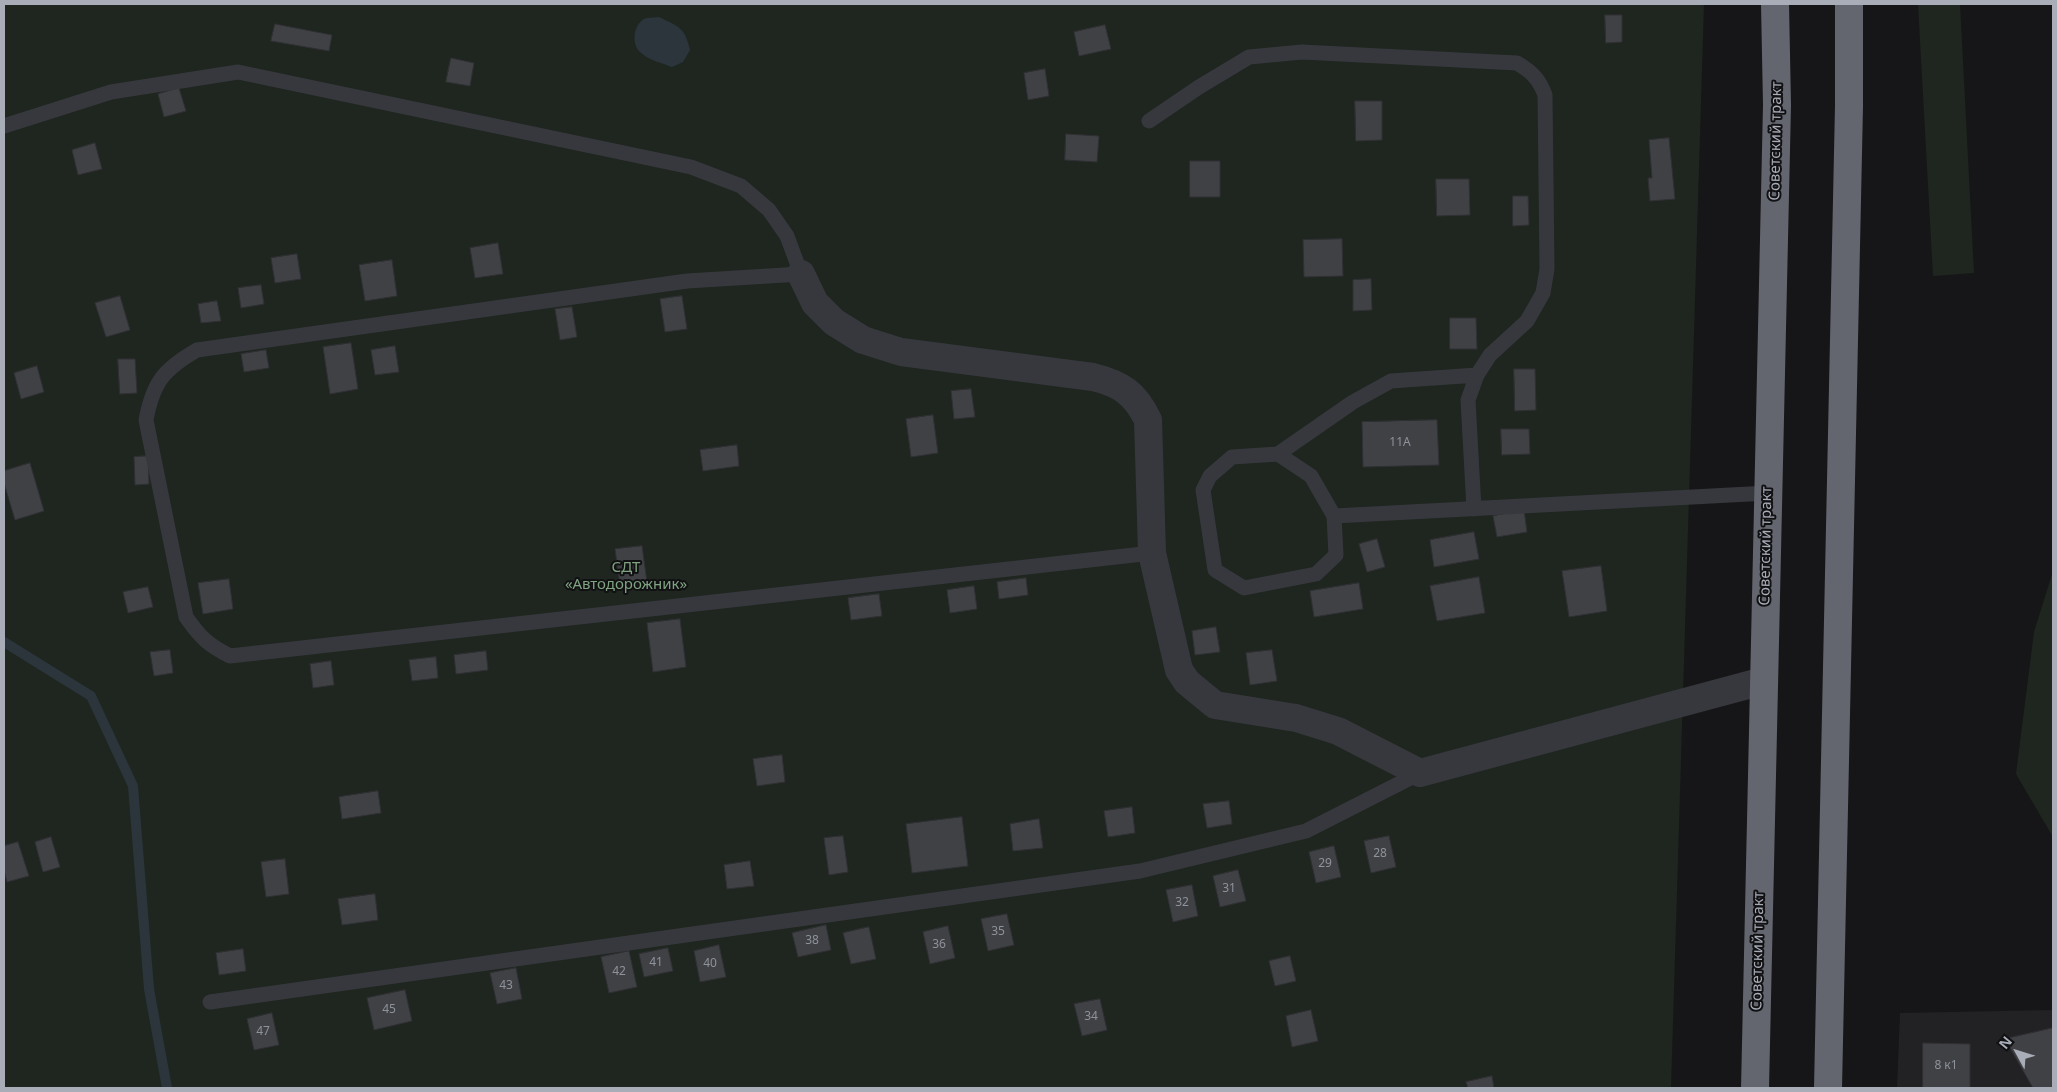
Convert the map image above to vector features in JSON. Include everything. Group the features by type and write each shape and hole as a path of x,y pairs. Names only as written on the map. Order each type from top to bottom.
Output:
{"highway":[{"name":"Советский тракт","path":"1755,1088 1763,681 1778,105 1776,4"},
{"path":"1828,1088 1849,106 1849,4"}],"street":[{"path":"802,274 815,303 834,322 863,340 901,352 1093,377 1113,382 1126,390 1142,407 1148,420 1152,553 1179,670 1187,682 1215,705 1296,718 1338,732 1420,773 1763,681"}],"lane":[{"path":"1149,120 1199,87 1249,58 1302,52 1517,63 1532,72 1541,83 1545,95 1546,277 1542,293 1527,321 1490,355 1477,374 1468,400 1474,509"},
{"path":"4,126 111,92 238,72 691,167 742,186 769,210 787,236 802,274 687,282 198,350 176,362 160,380 150,398 146,420 186,617 200,637 213,648 230,656 1152,553"},
{"path":"1278,454 1312,476 1334,516 1336,555 1316,574 1244,588 1215,570 1203,490 1210,476 1232,457 1278,454 1353,402 1390,381 1477,374"},
{"path":"1334,516 1768,493"},
{"path":"210,1002 1140,871 1306,831 1420,773"}],"shaded area":[{"path":"659,17 672,23 684,33 690,50 683,62 672,67 646,57 635,44 636,30 640,22 645,18"},
{"path":"2053,1010 2053,1088 1897,1088 1900,1013"}],"green space":[{"name":"СДТ «Автодорожник»","path":"4,4 1704,4 1671,1088 4,1088"},
{"path":"1918,4 1960,4 1974,273 1933,276"},
{"path":"2053,571 2053,837 2016,774 2034,632"}],"building":[{"path":"1605,15 1622,15 1622,42 1606,43"},
{"path":"275,24 332,35 329,51 271,41"},
{"path":"1105,25 1111,49 1079,56 1074,32"},
{"path":"451,58 474,63 470,86 446,82"},
{"path":"1045,69 1049,96 1028,100 1024,73"},
{"path":"179,88 186,111 164,117 158,94"},
{"path":"1355,101 1382,101 1382,140 1356,141"},
{"path":"1066,134 1099,136 1097,162 1065,160"},
{"path":"1669,138 1675,199 1650,201 1648,178 1652,178 1649,140"},
{"path":"95,143 102,169 78,175 72,150"},
{"path":"1190,161 1220,161 1220,197 1190,197"},
{"path":"1436,179 1469,179 1470,215 1437,216"},
{"path":"1513,196 1528,196 1529,225 1513,226"},
{"path":"1342,239 1343,276 1304,277 1303,240"},
{"path":"498,243 503,274 475,278 470,248"},
{"path":"297,254 301,279 275,283 271,258"},
{"path":"392,260 397,296 365,301 359,265"},
{"path":"1371,279 1372,310 1353,311 1353,280"},
{"path":"261,285 264,304 241,308 238,288"},
{"path":"120,296 130,330 106,337 95,303"},
{"path":"682,296 687,329 665,332 660,299"},
{"path":"217,301 221,321 201,323 198,304"},
{"path":"572,307 577,337 560,340 555,309"},
{"path":"1450,318 1476,318 1477,349 1450,349"},
{"path":"351,343 358,389 330,394 323,347"},
{"path":"395,346 399,372 375,375 371,350"},
{"path":"266,350 269,368 244,372 241,354"},
{"path":"118,359 135,359 137,393 120,394"},
{"path":"37,366 44,392 21,399 14,373"},
{"path":"1514,369 1535,369 1536,410 1515,411"},
{"path":"971,389 975,417 954,419 951,391"},
{"path":"933,415 938,453 911,457 906,419"},
{"path":"1437,420 1439,465 1363,467 1362,422"},
{"path":"1501,429 1529,429 1530,454 1502,455"},
{"path":"737,445 739,466 703,471 700,450"},
{"path":"148,456 149,484 135,485 134,457"},
{"path":"30,463 44,511 15,520 4,483 4,471"},
{"path":"1524,510 1527,532 1497,537 1493,516"},
{"path":"1474,532 1479,559 1434,567 1430,540"},
{"path":"1377,539 1385,567 1367,572 1359,544"},
{"path":"642,546 647,582 620,585 615,549"},
{"path":"1601,566 1607,611 1569,617 1562,571"},
{"path":"1479,577 1485,613 1437,621 1430,586"},
{"path":"1026,578 1028,595 999,599 997,582"},
{"path":"229,579 233,609 203,614 198,583"},
{"path":"1359,583 1363,609 1314,617 1310,591"},
{"path":"974,586 977,609 950,613 947,590"},
{"path":"148,587 153,607 128,613 123,592"},
{"path":"879,594 882,616 851,620 848,598"},
{"path":"680,619 686,667 653,672 647,623"},
{"path":"1216,627 1220,652 1195,655 1192,631"},
{"path":"170,650 173,673 154,676 150,652"},
{"path":"1272,650 1277,681 1250,685 1246,653"},
{"path":"486,651 488,670 456,674 454,655"},
{"path":"436,657 438,678 412,681 409,660"},
{"path":"331,661 334,685 313,688 310,664"},
{"path":"782,755 785,782 757,786 753,759"},
{"path":"378,791 381,813 342,819 339,797"},
{"path":"1229,801 1232,824 1207,828 1203,804"},
{"path":"1132,807 1135,833 1108,837 1104,811"},
{"path":"962,817 968,866 912,873 906,824"},
{"path":"1039,819 1043,848 1013,851 1010,824"},
{"path":"843,836 848,872 829,875 824,838"},
{"path":"1389,836 1396,867 1371,873 1364,841"},
{"path":"51,837 60,867 43,872 35,842"},
{"path":"18,842 29,876 7,882 4,870 4,846"},
{"path":"1334,846 1341,877 1316,883 1309,852"},
{"path":"285,859 289,894 266,897 261,862"},
{"path":"750,861 754,886 727,889 724,865"},
{"path":"1238,870 1246,901 1220,907 1213,876"},
{"path":"1192,885 1198,916 1173,922 1166,890"},
{"path":"375,894 378,920 342,925 338,899"},
{"path":"1007,914 1014,945 988,951 981,919"},
{"path":"826,925 831,950 798,957 792,933"},
{"path":"948,926 955,958 930,964 923,932"},
{"path":"869,927 876,959 851,964 843,933"},
{"path":"719,945 726,977 700,982 694,951"},
{"path":"668,948 673,971 644,977 639,954"},
{"path":"243,949 246,971 219,975 216,953"},
{"path":"629,951 637,987 609,993 601,957"},
{"path":"1290,956 1296,981 1275,986 1269,961"},
{"path":"516,968 522,999 497,1004 490,973"},
{"path":"405,990 412,1021 374,1030 367,998"},
{"path":"1100,999 1107,1030 1082,1036 1074,1004"},
{"path":"1311,1010 1318,1041 1292,1047 1286,1016"},
{"path":"272,1013 279,1045 254,1050 247,1019"},
{"path":"2053,1028 2053,1088 2033,1088 2005,1039"},
{"path":"1923,1043 1970,1044 1970,1088 1923,1088"},
{"path":"1492,1076 1494,1088 1468,1088 1466,1082"}],"waterway":[{"path":"4,642 91,696 133,786 149,989 167,1088"}]}
